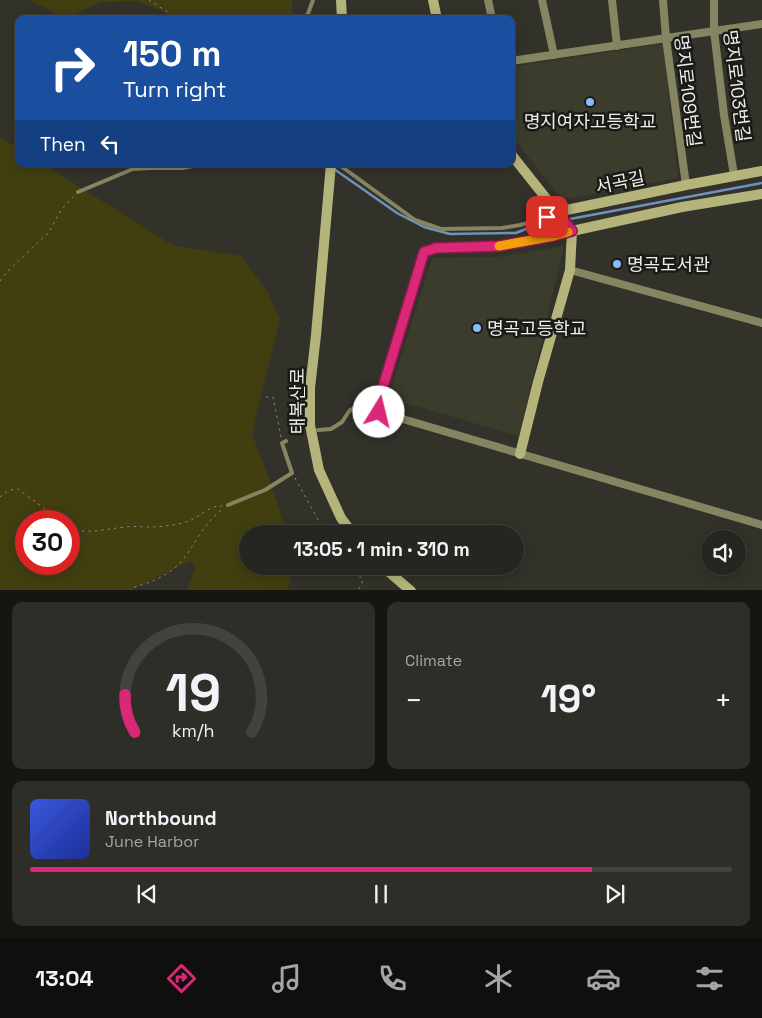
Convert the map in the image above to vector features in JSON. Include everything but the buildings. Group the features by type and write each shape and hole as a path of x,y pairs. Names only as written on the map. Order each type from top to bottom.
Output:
{"street":[{"path":"341,0 342,15"},
{"path":"433,0 436,15"},
{"path":"488,0 491,15"},
{"path":"542,0 554,55"},
{"path":"612,0 616,46"},
{"name":"명지로109번길","path":"662,0 686,185"},
{"name":"명지로103번길","path":"714,0 714,32 724,116 734,175"},
{"path":"515,60 762,24"},
{"path":"515,159 572,231 570,270 538,382 520,454"},
{"name":"태복산로","path":"331,167 310,388 310,425 319,470 341,518 346,525"},
{"name":"서곡길","path":"558,213 734,175 762,171"},
{"path":"762,194 682,207 554,236 500,246 436,248 424,252 378,403 379,412 762,525"},
{"path":"570,270 762,323"},
{"path":"393,575 411,590"}],"lane":[{"path":"307,15 313,0"},
{"path":"78,192 133,169 187,167"},
{"path":"342,167 415,220 441,229 502,228 532,222 558,213"},
{"path":"318,430 331,429 342,422 350,410 360,407 378,410"},
{"path":"228,505 265,490 292,473 284,442"}],"path":[{"path":"149,0 171,15"},
{"path":"0,281 49,232 61,210 78,192"},
{"path":"266,397 273,396 284,442"},
{"path":"292,473 321,525"},
{"path":"0,497 9,490 18,489 47,510"},
{"path":"80,531 97,532 127,527 171,525 191,520 216,505 228,505"},
{"path":"129,590 157,580 178,566 214,515 228,505"},
{"path":"357,590 363,580 359,575"}],"shaded area":[{"path":"29,0 292,0 292,15 173,15 137,1 101,2 73,15 60,15"},
{"name":"명지여자고등학교","path":"663,44 678,178 563,200 515,141 515,66"},
{"path":"0,137 15,146 15,167 48,167 172,245 241,256 267,291 280,319 252,434 284,525 239,525 239,575 290,575 288,590 187,590 196,567 191,561 131,590 0,590"},
{"name":"명곡고등학교","path":"564,246 519,436 388,398 432,258 498,257"}],"waterway":[{"path":"334,169 397,213 424,227 450,234 516,233 538,224 553,222"},
{"path":"570,219 762,183"}],"slow traffic":[{"path":"499,246 568,232"}],"place":[{"name":"명지여자고등학교","path":"590,102"},
{"name":"명곡도서관","path":"617,264"},
{"name":"명곡고등학교","path":"477,328"}],"route":[{"path":"379,412 378,403 424,252 436,248 500,246 572,231 560,215 547,217"}]}
